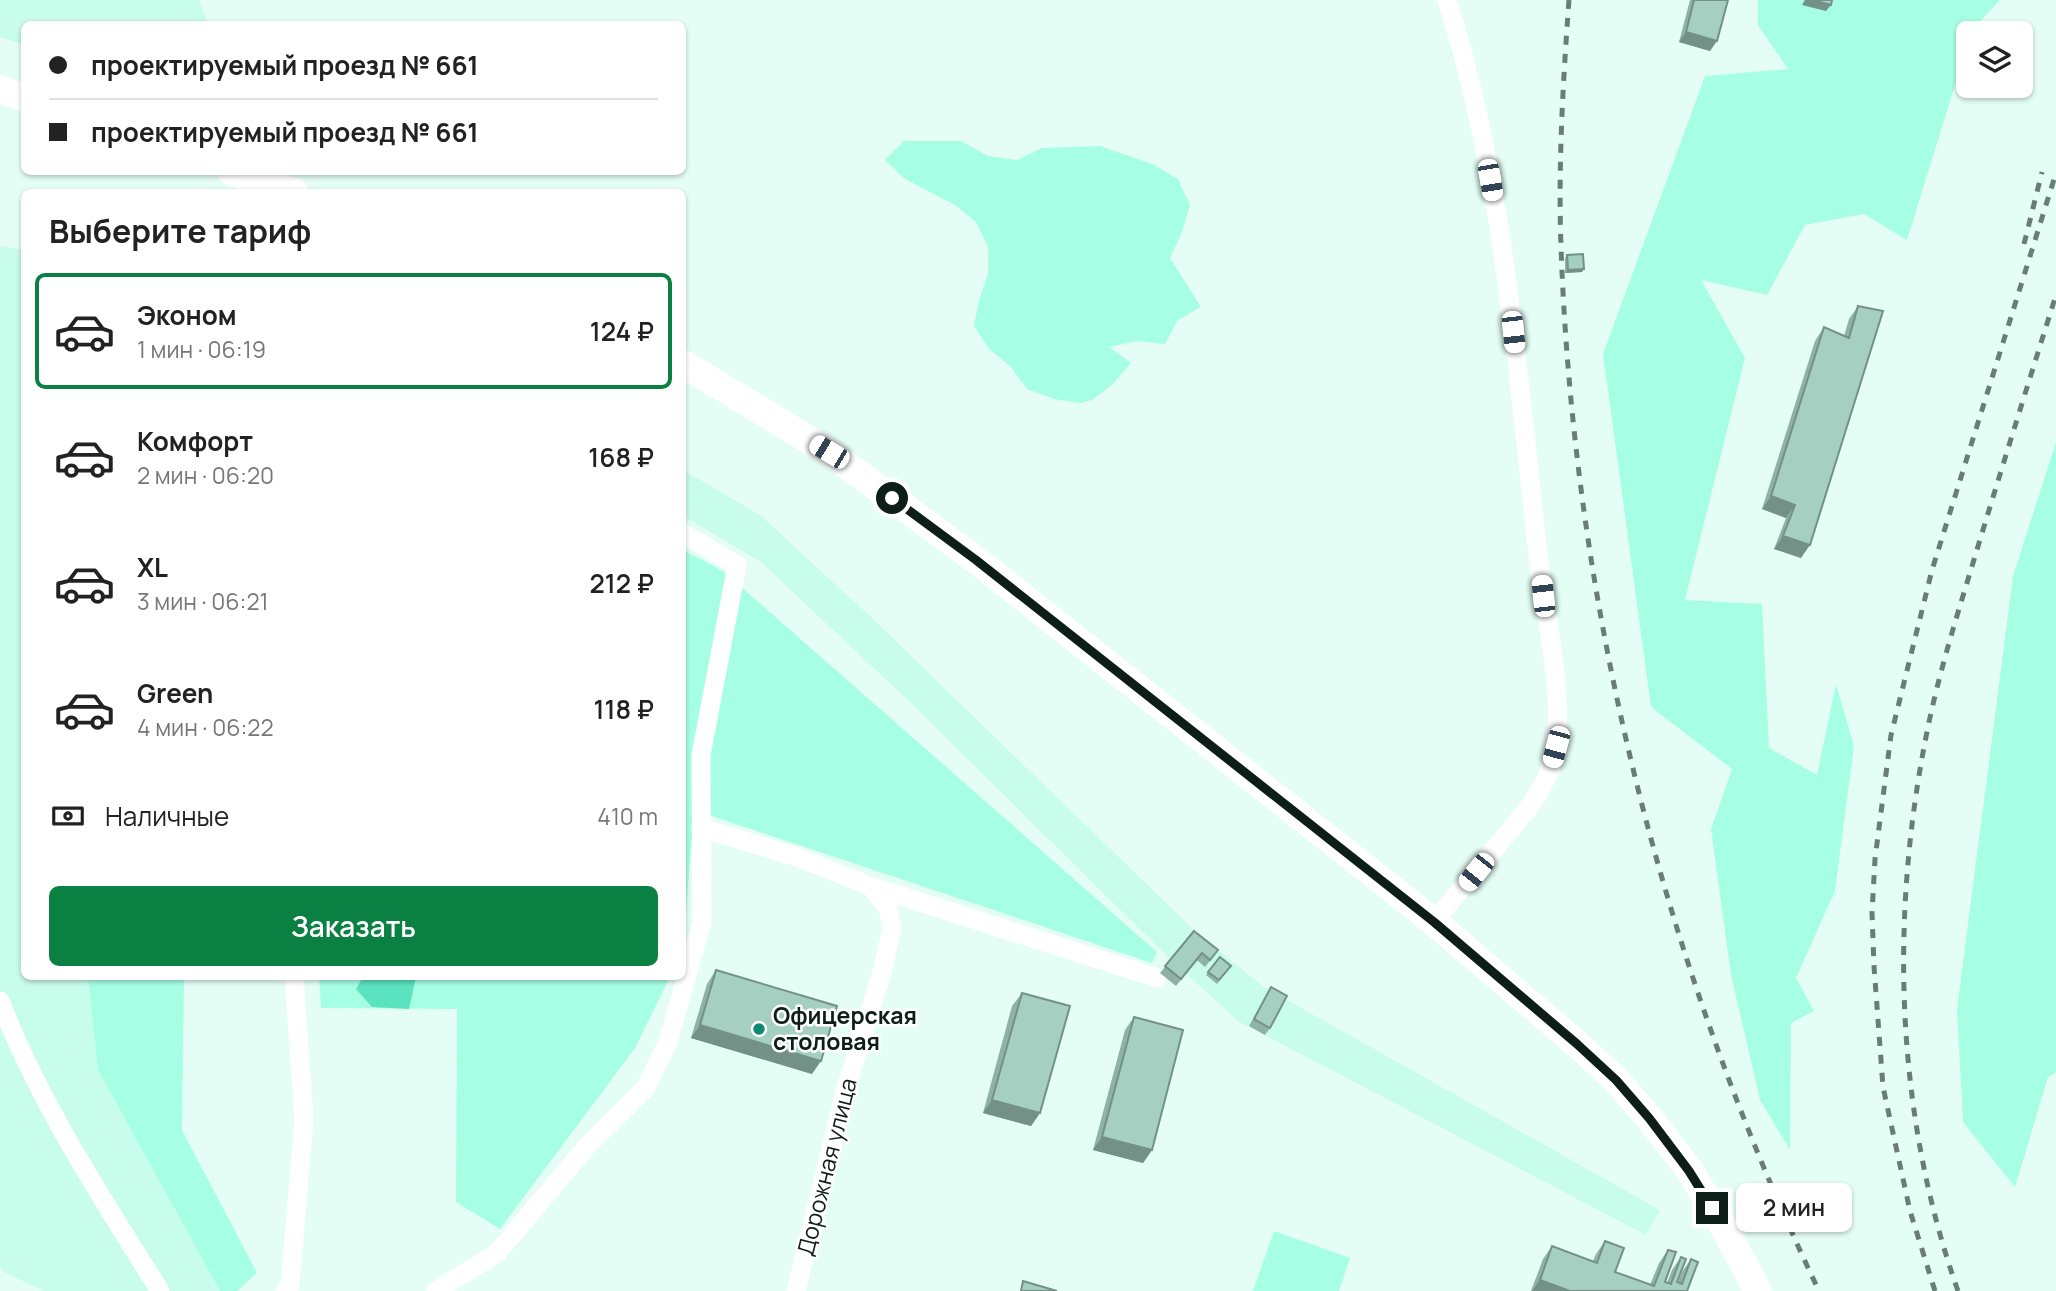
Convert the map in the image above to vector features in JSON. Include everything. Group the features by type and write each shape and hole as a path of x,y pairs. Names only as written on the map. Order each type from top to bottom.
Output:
{"main road":[{"path":"0,89 21,97"},
{"path":"241,175 284,189"},
{"path":"686,365 829,452 976,560 1434,922 1577,1044 1625,1090 1689,1171 1758,1291"}],"street":[{"path":"1434,922 1524,814 1539,792 1549,772 1558,726 1554,669 1543,596 1504,253 1477,107 1447,0"},
{"path":"686,535 737,565 701,755 702,922 686,977"},
{"path":"701,828 797,857 870,886 1157,978"},
{"name":"Дорожная улица","path":"796,1291 846,1088 883,969 892,927 888,908 870,886"},
{"path":"285,1291 290,1285 304,1120 294,980"},
{"path":"436,1291 497,1253 589,1144 645,1089 667,1042 685,980"},
{"path":"0,1001 26,1063 51,1111 160,1291"}],"shaded area":[{"path":"0,0 199,0 207,21 21,21 21,44 0,37"},
{"path":"1758,0 2000,0 1980,21 1956,21 1956,82 1907,240 1864,214 1805,225 1767,295 1701,280 1745,358 1685,600 1762,604 1769,748 1817,775 1836,684 1854,746 1835,891 1796,978 1814,1011 1791,1023 1790,1150 1760,1100 1731,975 1711,829 1732,769 1651,707 1603,354 1705,76 1788,69 1758,25"},
{"path":"904,141 961,141 988,156 1017,160 1042,148 1100,146 1152,164 1178,179 1190,205 1170,258 1201,307 1178,320 1165,344 1137,341 1109,347 1131,363 1113,384 1092,400 1080,403 1054,399 1027,389 1011,367 989,349 974,326 988,274 988,247 976,222 955,205 905,179 885,160"},
{"path":"0,246 21,250 21,980 88,980 98,1070 220,1291 43,1291 4,1272 0,1266"},
{"path":"2056,442 2056,1072 2048,1077 2015,1187 1963,1122 1957,1009 2013,576"},
{"path":"686,472 760,515 874,620 1198,934 1264,987 1660,1210 1646,1235 1238,1021 1169,958 912,704 761,562 686,518"},
{"path":"686,552 723,571 1157,952 1152,963 694,810 686,913"},
{"path":"88,980 184,980 182,1130 257,1273 237,1291 220,1291 98,1070"},
{"path":"319,980 669,980 635,1048 500,1229 456,1202 457,1009 321,1008"},
{"path":"361,980 415,980 409,1009 372,1007 356,989"},
{"path":"1274,1231 1350,1258 1339,1291 1253,1291"}],"building":[{"path":"1694,0 1728,0 1717,41 1686,32"},
{"path":"1813,0 1832,0 1831,5"},
{"path":"1583,254 1584,269 1568,270 1567,255"},
{"path":"1858,306 1883,311 1810,545 1783,536 1795,505 1771,496 1824,327 1849,338"},
{"path":"1194,931 1218,950 1210,960 1202,953 1181,979 1165,966"},
{"path":"1220,957 1231,966 1219,980 1208,972"},
{"name":"Офицерская столовая","path":"716,970 837,1006 821,1061 700,1025"},
{"path":"1271,987 1287,996 1270,1028 1254,1019"},
{"path":"1022,993 1070,1006 1040,1113 992,1100"},
{"path":"1134,1017 1183,1030 1152,1150 1102,1137"},
{"path":"1605,1241 1624,1248 1615,1272 1654,1286 1668,1250 1676,1252 1665,1282 1671,1284 1681,1257 1686,1259 1677,1282 1682,1284 1691,1259 1698,1262 1687,1291 1570,1291 1540,1280 1552,1246 1597,1263"},
{"path":"1023,1281 1057,1291 1021,1291"}],"railway":[{"path":"1569,0 1562,124 1561,247 1569,383 1585,517 1607,651 1636,782 1672,913 1715,1041 1764,1167 1819,1291"},
{"path":"2024,244 2042,172"},
{"path":"1935,1291 1910,1211 1883,1087 1872,913 1875,859 1891,735 1932,570 2056,173"},
{"path":"1958,1291 1937,1225 1911,1088 1905,1019 1907,880 1914,810 1935,694 2056,295"}],"place":[{"name":"Офицерская столовая","path":"759,1029"}],"route":[{"path":"892,498 976,560 1434,922 1577,1044 1616,1080 1649,1118 1689,1171 1712,1208"}]}
